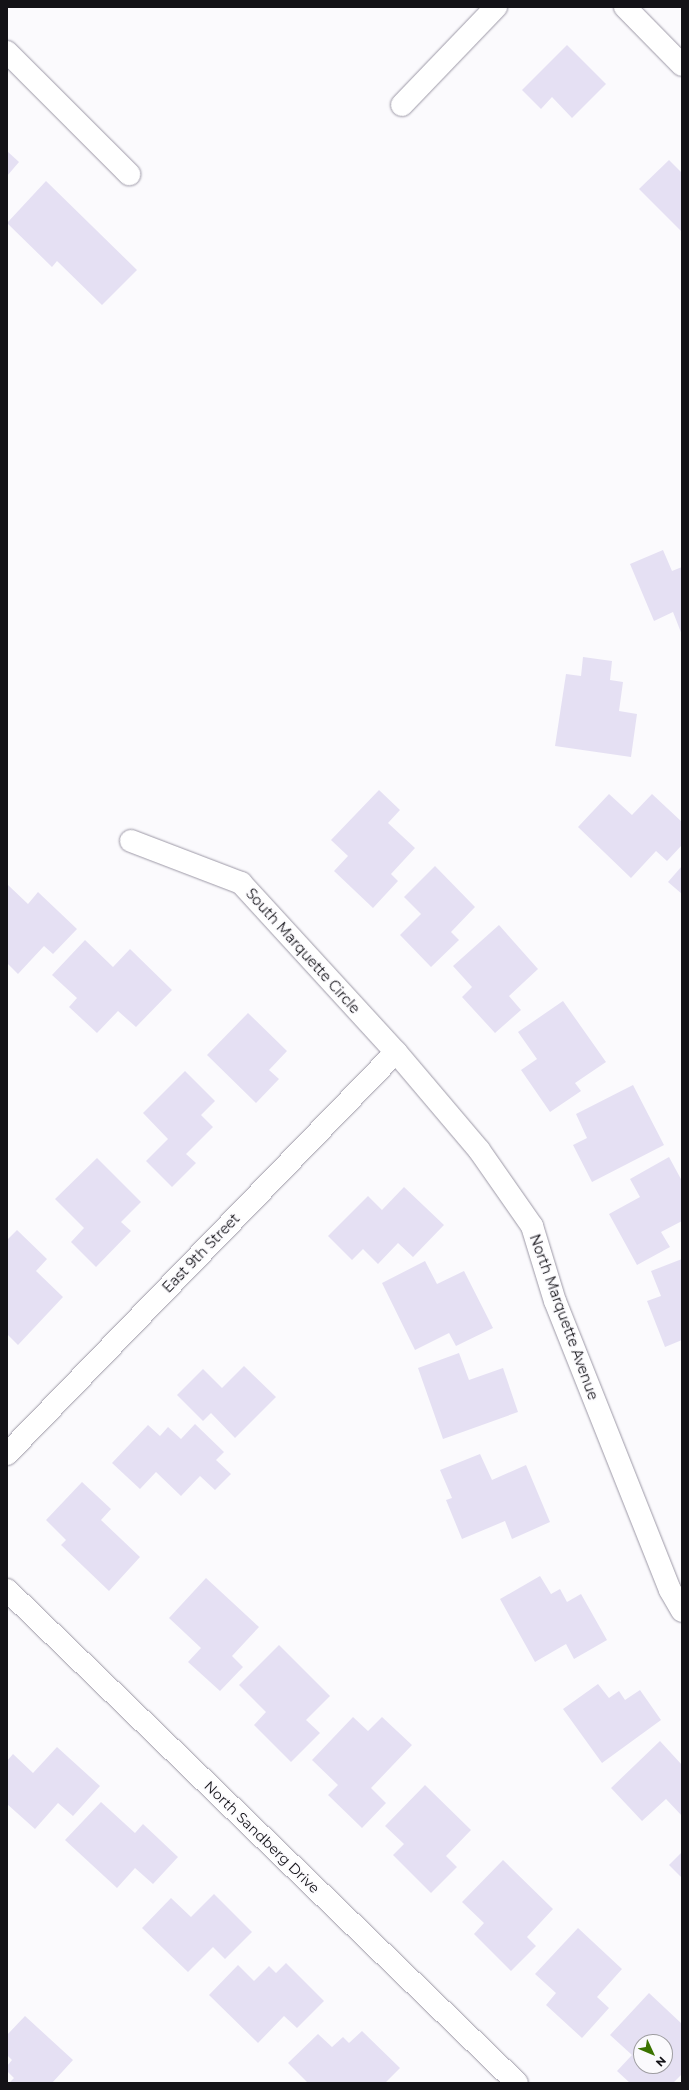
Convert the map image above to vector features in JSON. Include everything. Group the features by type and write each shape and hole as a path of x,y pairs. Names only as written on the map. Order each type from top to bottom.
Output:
{"street":[{"path":"402,105 496,7"},
{"path":"625,7 682,65"},
{"path":"7,52 129,174"},
{"name":"South Marquette Circle","path":"131,841 241,883 396,1052"},
{"name":"East 9th Street","path":"7,1454 396,1052"},
{"name":"North Marquette Avenue","path":"396,1052 479,1150 532,1226 555,1301 670,1590 682,1611"},
{"name":"North Sandberg Drive","path":"7,1590 517,2083"}],"building":[{"path":"567,45 606,84 572,118 552,97 541,109 522,90"},
{"path":"7,151 19,162 7,176"},
{"path":"669,160 682,173 682,232 639,189"},
{"path":"46,181 137,270 102,305 57,261 52,267 7,223"},
{"path":"663,550 672,571 682,567 682,635 673,612 654,621 630,564"},
{"path":"583,657 612,661 610,680 623,682 619,711 637,714 631,757 555,746 566,674 581,676"},
{"path":"379,790 400,810 388,823 415,848 391,874 398,881 373,908 334,871 348,856 331,840"},
{"path":"609,794 632,815 652,794 682,822 682,845 667,861 656,851 631,878 578,827"},
{"path":"435,866 475,907 451,932 459,940 431,967 400,935 421,914 404,897"},
{"path":"682,866 682,894 668,882"},
{"path":"8,885 28,904 38,892 77,929 53,954 44,946 18,974 7,963"},
{"path":"499,925 538,969 509,996 521,1010 495,1033 462,997 472,987 453,966"},
{"path":"85,940 113,967 130,949 172,990 136,1027 118,1011 97,1033 69,1007 77,998 52,975"},
{"path":"563,1001 606,1062 575,1083 581,1091 550,1112 521,1070 537,1059 518,1032"},
{"path":"248,1013 287,1051 269,1070 279,1079 256,1103 207,1055"},
{"path":"185,1071 215,1101 201,1115 213,1127 186,1154 196,1163 172,1187 146,1161 168,1139 143,1113"},
{"path":"633,1085 664,1145 592,1182 573,1145 587,1138 576,1114"},
{"path":"669,1157 682,1181 682,1221 661,1232 670,1247 637,1265 609,1214 640,1197 630,1179"},
{"path":"97,1158 141,1202 121,1222 131,1231 96,1267 71,1242 84,1228 55,1199"},
{"path":"404,1187 444,1225 413,1257 398,1243 378,1264 363,1249 352,1260 328,1236 368,1196 382,1210"},
{"path":"17,1230 47,1259 36,1271 63,1297 18,1345 7,1334 7,1240"},
{"path":"682,1259 682,1340 665,1347 647,1301 661,1296 651,1271"},
{"path":"425,1261 437,1284 464,1271 493,1328 456,1346 449,1333 415,1350 382,1283"},
{"path":"459,1353 469,1380 503,1368 518,1412 443,1439 418,1368"},
{"path":"244,1366 276,1397 235,1438 211,1413 203,1421 177,1395 203,1369 222,1388"},
{"path":"195,1424 224,1452 216,1460 231,1474 215,1490 200,1476 181,1496 156,1472 140,1489 112,1463 148,1425 160,1436 168,1427 181,1439"},
{"path":"480,1454 492,1480 526,1465 550,1522 512,1539 505,1521 462,1539 446,1500 452,1498 440,1470"},
{"path":"82,1482 111,1509 101,1520 140,1557 109,1591 61,1545 66,1540 46,1520"},
{"path":"540,1576 551,1594 560,1589 567,1602 581,1594 607,1640 574,1659 566,1644 535,1662 500,1599"},
{"path":"206,1578 259,1627 232,1656 243,1667 220,1691 188,1662 201,1648 169,1618"},
{"path":"279,1645 330,1696 306,1720 320,1733 291,1762 254,1725 266,1712 239,1685"},
{"path":"598,1684 609,1698 619,1691 625,1700 640,1690 661,1720 602,1763 563,1709"},
{"path":"353,1717 368,1731 382,1717 412,1745 371,1788 386,1803 362,1828 328,1795 338,1785 312,1760"},
{"path":"660,1741 682,1765 682,1816 666,1799 642,1821 611,1788"},
{"path":"57,1747 100,1786 73,1816 58,1803 35,1829 7,1804 7,1761 13,1754 33,1773"},
{"path":"425,1785 471,1830 446,1856 457,1867 431,1893 393,1855 404,1844 385,1826"},
{"path":"101,1802 135,1833 143,1824 178,1857 153,1884 135,1868 117,1888 65,1840"},
{"path":"682,1852 682,1878 669,1865"},
{"path":"503,1860 553,1909 527,1937 536,1946 511,1971 474,1934 484,1923 462,1902"},
{"path":"214,1894 252,1932 225,1959 213,1947 188,1972 142,1928 171,1898 191,1917"},
{"path":"578,1928 622,1969 597,1997 609,2008 582,2038 546,2005 556,1993 535,1974"},
{"path":"286,1963 324,2001 297,2028 284,2016 258,2043 209,1995 238,1965 254,1981 269,1966 276,1973"},
{"path":"649,1993 682,2024 682,2074 673,2083 630,2083 617,2071 632,2055 610,2035"},
{"path":"25,2016 73,2060 52,2083 9,2083 14,2078 7,2071 7,2066 12,2060 7,2055 7,2035"},
{"path":"362,2031 400,2068 385,2083 308,2083 288,2063 318,2034 332,2047 343,2037 349,2043"}]}
